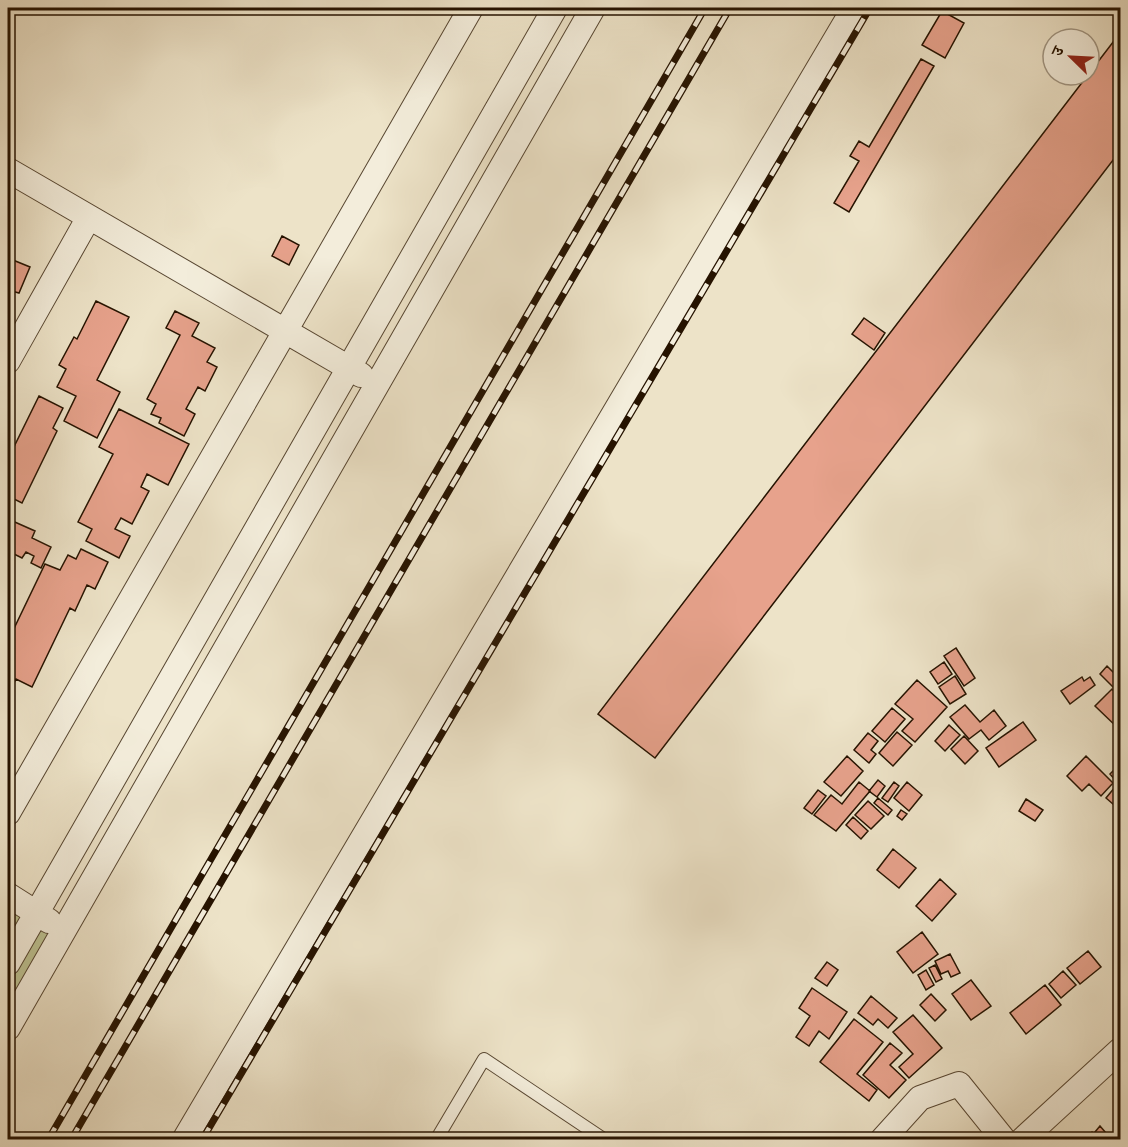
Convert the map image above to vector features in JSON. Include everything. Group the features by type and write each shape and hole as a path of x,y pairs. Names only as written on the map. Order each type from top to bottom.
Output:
{"street":[{"path":"8,813 471,8"},
{"path":"8,963 555,8"},
{"path":"8,1028 593,8"},
{"path":"184,1140 854,8"},
{"path":"8,170 377,385"},
{"path":"8,361 88,217"},
{"path":"8,895 64,930"},
{"path":"1022,1140 1120,1050"},
{"path":"882,1140 920,1098 960,1084 1004,1140"}],"lane":[{"path":"436,1140 484,1059 605,1140"}],"green space":[{"path":"8,909 58,938 8,1025"}],"building":[{"path":"942,11 964,23 945,58 922,45"},
{"path":"1120,33 1120,151 655,758 598,714 1079,87 1101,87 1101,58"},
{"path":"921,59 934,66 849,212 834,203 859,161 850,156 859,141 869,147"},
{"path":"282,236 299,245 289,265 272,256"},
{"path":"8,258 30,267 19,293 8,290"},
{"path":"96,301 129,317 97,380 120,392 97,438 64,421 76,396 57,387 66,369 59,365 74,337 77,339"},
{"path":"175,311 199,323 192,336 215,348 207,362 217,367 205,391 198,387 186,409 195,414 184,436 159,423 161,418 151,414 156,404 147,399 180,335 166,328"},
{"path":"864,318 885,333 874,350 852,334"},
{"path":"39,396 63,408 53,428 57,431 22,503 8,496 8,459"},
{"path":"119,409 189,444 168,485 147,474 141,487 149,491 132,524 121,518 115,529 130,536 119,558 86,541 92,529 78,522 113,454 99,447"},
{"path":"8,519 35,531 32,538 51,547 41,568 31,563 34,556 26,552 22,558 8,551"},
{"path":"81,549 108,562 95,589 87,585 75,611 70,608 32,687 16,679 11,689 8,687 8,641 45,564 60,570 68,555 76,559"},
{"path":"956,648 975,678 964,686 944,656"},
{"path":"944,662 952,674 938,684 930,672"},
{"path":"1107,666 1120,679 1120,694 1100,674"},
{"path":"955,676 966,694 950,704 939,687"},
{"path":"1082,677 1084,681 1090,677 1095,685 1070,704 1061,691"},
{"path":"917,680 947,707 915,742 902,731 913,719 895,704"},
{"path":"1112,689 1120,698 1120,730 1095,706"},
{"path":"965,705 980,722 994,710 1006,726 989,740 981,730 969,739 950,717"},
{"path":"892,708 905,719 885,742 872,731"},
{"path":"1023,722 1036,740 999,767 986,748"},
{"path":"949,725 960,735 945,751 935,741"},
{"path":"897,732 912,745 893,766 879,753"},
{"path":"868,733 878,741 871,750 876,754 869,763 854,750"},
{"path":"964,736 978,751 965,764 951,749"},
{"path":"847,756 863,771 841,796 824,782"},
{"path":"1086,756 1113,783 1101,796 1089,784 1082,791 1067,776"},
{"path":"1120,764 1120,777 1116,781 1110,774"},
{"path":"878,780 885,786 877,797 869,791"},
{"path":"1120,781 1120,810 1106,798"},
{"path":"859,782 870,791 836,831 814,815 831,795 842,804"},
{"path":"894,782 899,786 888,802 882,798"},
{"path":"907,782 922,795 909,811 894,798"},
{"path":"818,790 826,796 812,814 804,808"},
{"path":"878,798 892,810 888,815 874,803"},
{"path":"1026,799 1043,810 1035,821 1019,811"},
{"path":"868,801 884,816 871,829 855,815"},
{"path":"901,810 907,814 902,820 897,816"},
{"path":"853,817 868,831 861,839 846,825"},
{"path":"893,849 916,868 899,888 877,870"},
{"path":"940,879 956,894 932,921 916,906"},
{"path":"922,932 938,954 913,973 897,952"},
{"path":"1088,951 1101,967 1080,984 1067,968"},
{"path":"950,954 960,973 951,977 948,971 941,974 935,961"},
{"path":"827,962 838,970 827,986 815,978"},
{"path":"935,965 942,979 936,982 929,968"},
{"path":"926,970 934,985 926,990 918,975"},
{"path":"1063,971 1076,985 1061,998 1049,984"},
{"path":"971,980 991,1006 971,1020 952,994"},
{"path":"1045,985 1061,1005 1026,1034 1010,1013"},
{"path":"812,988 847,1012 829,1039 819,1031 809,1046 796,1037 810,1016 799,1008"},
{"path":"931,994 946,1010 935,1021 920,1005"},
{"path":"871,996 897,1018 888,1028 878,1019 873,1025 858,1013"},
{"path":"913,1015 942,1048 909,1078 899,1067 913,1054 893,1032"},
{"path":"854,1019 883,1042 857,1074 877,1090 869,1101 820,1062"},
{"path":"890,1043 902,1053 890,1065 906,1080 889,1098 863,1075"},
{"path":"1100,1126 1112,1140 1102,1140 1095,1132"},
{"path":"1092,1132 1099,1140 1083,1140"}],"railway":[{"path":"48,1140 705,8"},
{"path":"71,1140 730,8"},
{"path":"202,1140 870,8"}]}
